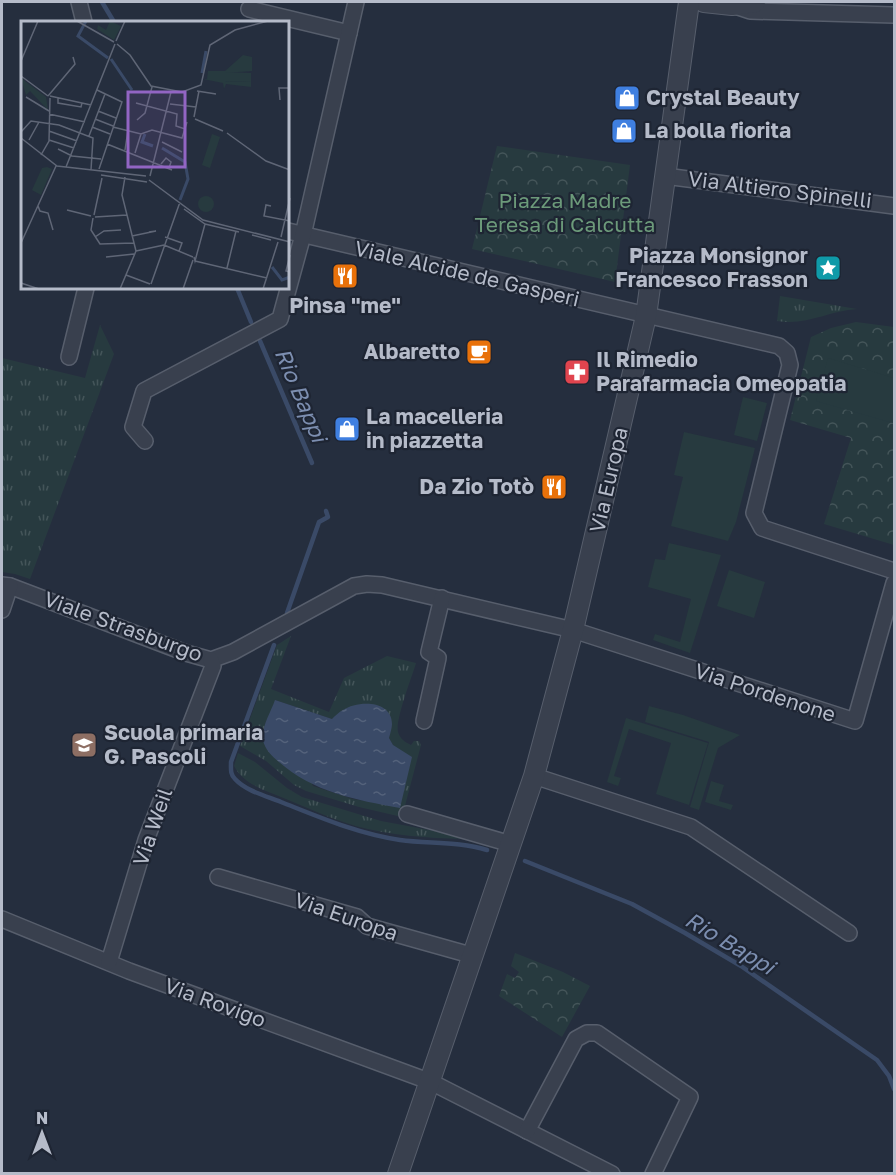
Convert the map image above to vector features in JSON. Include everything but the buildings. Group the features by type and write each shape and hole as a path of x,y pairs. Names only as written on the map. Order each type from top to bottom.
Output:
{"street":[{"path":"79,2 84,21"},
{"path":"290,283 303,236 356,2"},
{"name":"Via Europa","path":"398,1173 534,776 573,630 646,316 689,2"},
{"path":"705,2 732,5 750,11 894,15"},
{"path":"732,5 755,2"},
{"path":"249,9 349,33"},
{"name":"Via Altiero Spinelli","path":"665,176 894,206"},
{"name":"Viale Alcide de Gasperi","path":"290,232 646,316"},
{"path":"69,357 86,290"},
{"path":"145,441 132,427 144,392 280,319 288,290"},
{"path":"646,316 765,341 779,345 787,353 790,365 754,513 762,528 894,571"},
{"name":"Via Pordenone","path":"573,630 855,721 894,583"},
{"name":"Viale Strasburgo","path":"6,585 186,653 211,660 233,651 354,586 368,584 442,598 573,630"},
{"path":"2,610 6,585"},
{"path":"424,722 438,658 429,652 442,598"},
{"name":"Via Weil","path":"109,962 146,840 213,666 211,660"},
{"path":"534,776 691,826 849,933"},
{"path":"407,814 508,853"},
{"name":"Via Europa","path":"218,877 357,917 367,926 474,956"},
{"name":"Via Rovigo","path":"2,919 109,962 431,1082 612,1173"},
{"path":"527,1131 576,1039 587,1033 597,1033 690,1097 653,1173"}],"green space":[{"name":"Piazza Madre Teresa di Calcutta","path":"497,146 630,165 615,282 472,249"},
{"path":"780,296 857,309 798,322 777,321"},
{"path":"856,322 894,327 894,545 824,524 851,438 790,420 811,337 831,328"},
{"path":"100,325 114,354 30,579 2,572 2,358 85,378"},
{"path":"828,358 894,378 893,423 816,401"},
{"path":"743,397 767,403 757,441 734,435"},
{"path":"684,432 755,448 736,522 728,541 671,526 683,477 674,475"},
{"path":"669,543 721,555 690,653 653,640 655,634 680,642 691,599 648,587 655,559 665,560"},
{"path":"729,570 765,582 754,618 717,606"},
{"path":"291,636 271,689 329,712 344,678 387,656 416,663 401,709 398,732 403,740 411,745 414,741 419,741 421,745 402,817 306,791 294,785 266,761 240,746 277,645","holes":["275,700 332,719 392,723 389,738 393,745 400,807 353,799 313,786"]},
{"path":"649,706 740,735 718,748 699,810 690,807 709,742 645,722"},
{"path":"626,718 708,743 689,805 656,794 671,743 629,729 614,776 621,778 618,786 607,782"},
{"path":"238,753 255,762 302,797 381,821 478,839 395,834 337,820 250,783 238,773 234,766"},
{"path":"711,781 724,785 719,801 733,805 731,810 705,802"},
{"path":"515,953 563,972 590,986 562,1037 499,996 507,974 515,978 519,972 511,966"}],"water":[{"path":"275,700 332,719 349,707 357,705 373,704 386,710 391,716 392,724 389,738 393,745 412,757 400,808 351,798 321,788 306,781 276,760 265,747 263,740 265,725"}],"waterway":[{"name":"Rio Bappi","path":"102,2 113,21"},
{"path":"238,290 251,322"},
{"name":"Rio Bappi","path":"260,341 312,463"},
{"name":"Rio Bappi","path":"287,613 319,522 328,517 326,511"},
{"name":"Rio Bappi","path":"274,645 231,762 235,779 256,793 369,834 487,850"},
{"name":"Rio Bappi","path":"525,861 632,904 741,966 877,1060 889,1076 894,1089"}],"place":[{"name":"Crystal Beauty","path":"627,98"},
{"name":"La bolla fiorita","path":"624,131"},
{"name":"Piazza Monsignor Francesco Frasson","path":"828,268"},
{"name":"Pinsa \"me\"","path":"345,276"},
{"name":"Albaretto","path":"479,352"},
{"name":"Il Rimedio Parafarmacia Omeopatia","path":"577,372"},
{"name":"La macelleria in piazzetta","path":"347,429"},
{"name":"Da Zio Totò","path":"554,487"},
{"name":"Scuola primaria G. Pascoli","path":"84,745"}]}
